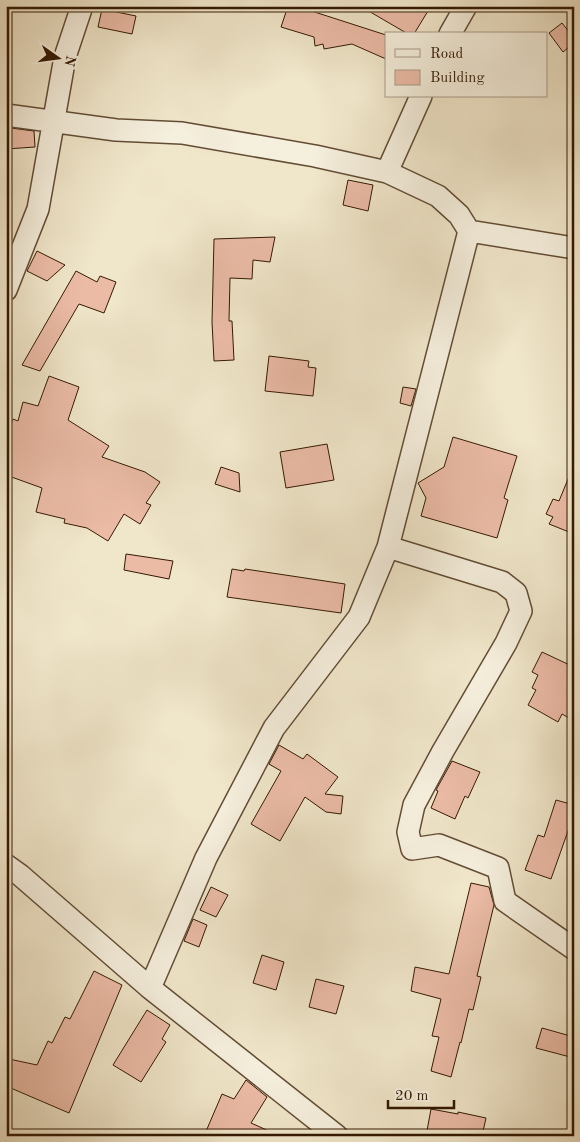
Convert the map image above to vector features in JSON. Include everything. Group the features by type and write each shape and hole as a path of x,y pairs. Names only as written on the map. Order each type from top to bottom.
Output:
{"street":[{"path":"6,290 38,209 65,57 82,6"},
{"path":"451,32 466,6"},
{"path":"387,172 420,98"},
{"path":"6,115 116,130 182,133 315,156 387,172 438,196 459,215 468,231 388,547 359,617 274,728 206,858 150,988"},
{"path":"468,231 574,248"},
{"path":"388,547 502,582 516,594 521,611 506,643 414,805 408,832 412,849 440,845 498,868 505,901 574,949"},
{"path":"6,865 150,988 245,1061 337,1136"}],"building":[{"path":"288,6 296,6 385,35 385,59 352,44 324,49 323,44 315,46 314,37 281,27"},
{"path":"360,6 431,6 415,32 405,32"},
{"path":"102,9 136,16 132,34 98,27"},
{"path":"562,23 574,38 574,43 563,52 549,33"},
{"path":"6,129 34,131 35,147 6,149"},
{"path":"348,180 373,185 368,211 343,205"},
{"path":"275,237 270,262 253,260 252,279 230,278 229,321 232,321 234,360 214,361 212,322 214,239"},
{"path":"37,251 65,265 47,281 27,271"},
{"path":"76,271 97,282 100,276 116,282 104,313 79,304 40,371 22,365"},
{"path":"269,356 309,361 308,367 316,368 313,396 265,391"},
{"path":"49,376 79,387 68,420 109,446 102,457 145,472 160,482 146,503 151,505 140,524 124,514 108,541 87,528 64,523 65,519 36,512 42,488 6,475 6,423 11,425 13,419 18,421 23,402 38,406"},
{"path":"403,387 416,389 411,406 400,403"},
{"path":"453,437 517,456 504,498 508,500 497,538 421,516 426,498 418,483 444,467"},
{"path":"327,444 334,480 286,488 280,452"},
{"path":"221,467 239,473 240,492 215,484"},
{"path":"573,467 574,534 549,524 553,517 546,514 553,499 559,501"},
{"path":"126,554 173,561 169,579 124,570"},
{"path":"232,569 244,571 245,569 345,584 341,613 227,597"},
{"path":"542,652 574,667 574,721 562,714 558,722 528,705 536,690 532,688 538,675 532,672"},
{"path":"279,745 303,759 307,754 338,777 325,794 343,796 341,814 326,812 305,797 280,841 251,824 281,771 269,764"},
{"path":"452,761 480,772 468,798 465,796 455,819 431,808 438,791 436,790"},
{"path":"556,800 574,805 574,814 551,879 525,870 538,835 544,837"},
{"path":"471,883 489,887 494,905 477,976 481,977 473,1010 469,1009 451,1077 431,1071 439,1037 432,1036 441,999 411,991 415,967 449,974"},
{"path":"211,887 228,895 216,917 200,910"},
{"path":"193,919 207,925 199,947 184,941"},
{"path":"262,955 284,962 276,990 253,983"},
{"path":"94,971 122,985 69,1113 6,1086 6,1070 9,1059 37,1065 48,1041 52,1043 65,1017 70,1019"},
{"path":"316,979 344,986 336,1014 309,1007"},
{"path":"147,1010 170,1025 162,1039 166,1042 141,1082 113,1065"},
{"path":"542,1028 574,1037 574,1058 536,1048"},
{"path":"246,1080 267,1097 251,1123 280,1136 204,1136 222,1094 234,1099"},
{"path":"431,1109 486,1118 482,1136 426,1136"}]}
